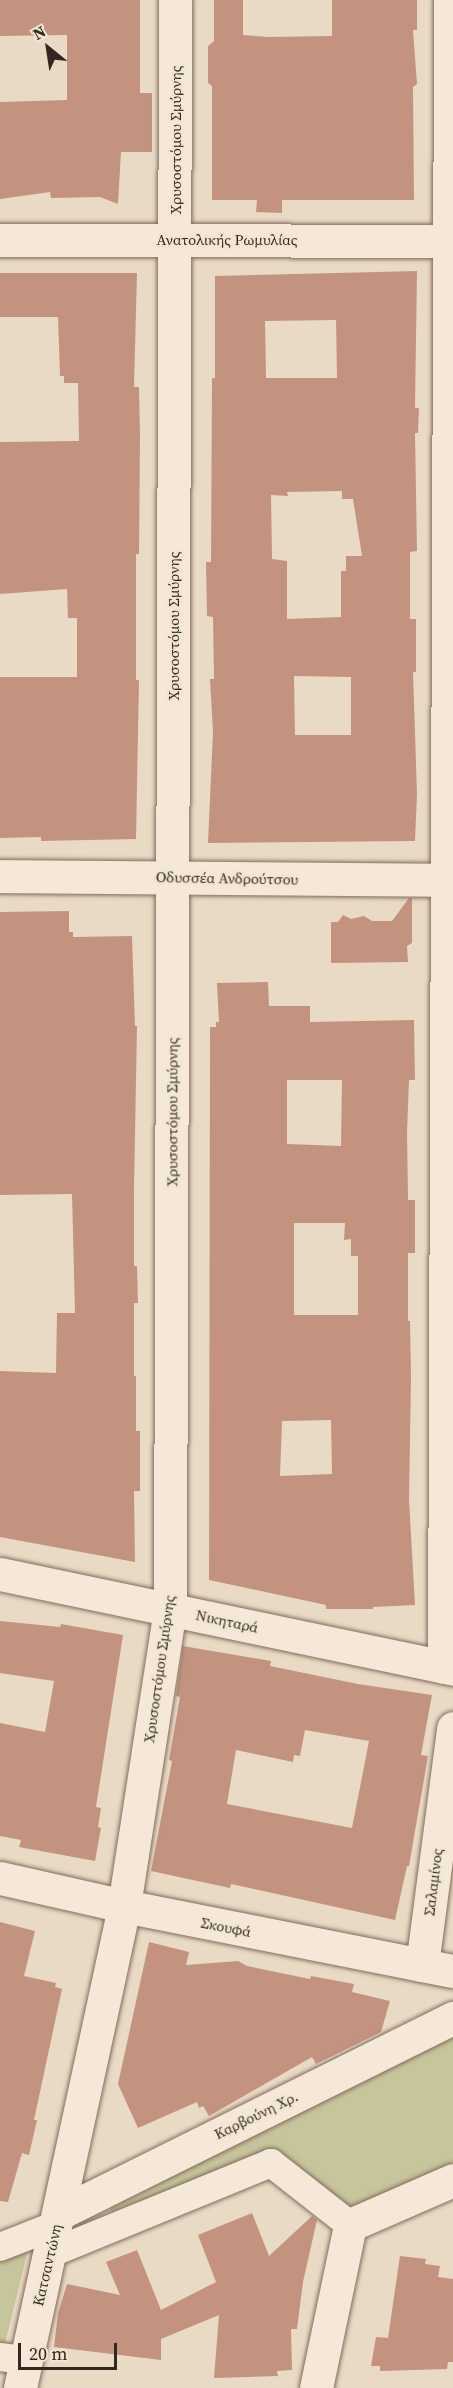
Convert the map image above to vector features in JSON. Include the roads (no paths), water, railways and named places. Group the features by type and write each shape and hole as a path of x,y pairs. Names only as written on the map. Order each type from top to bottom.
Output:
{"street":[{"name":"Χρυσοστόμου Σμύρνης","path":"55,2230 124,1906 170,1609 176,0"},
{"path":"448,1668 452,241 450,0"},
{"name":"Ανατολικής Ρωμυλίας","path":"0,240 452,241"},
{"name":"Οδυσσέα Ανδρούτσου","path":"0,876 451,880"},
{"name":"Νικηταρά","path":"0,1574 448,1668"},
{"name":"Σαλαμίνος","path":"437,1968 453,1728"},
{"name":"Σκουφά","path":"0,1878 124,1906 437,1968"},
{"name":"Καρβούνη Χρ.","path":"55,2230 453,2018"},
{"path":"0,2247 271,2163 350,2225"},
{"path":"350,2225 453,2180"},
{"path":"316,2388 350,2225"},
{"name":"Κατσαντώνη","path":"15,2368 55,2230"}]}
